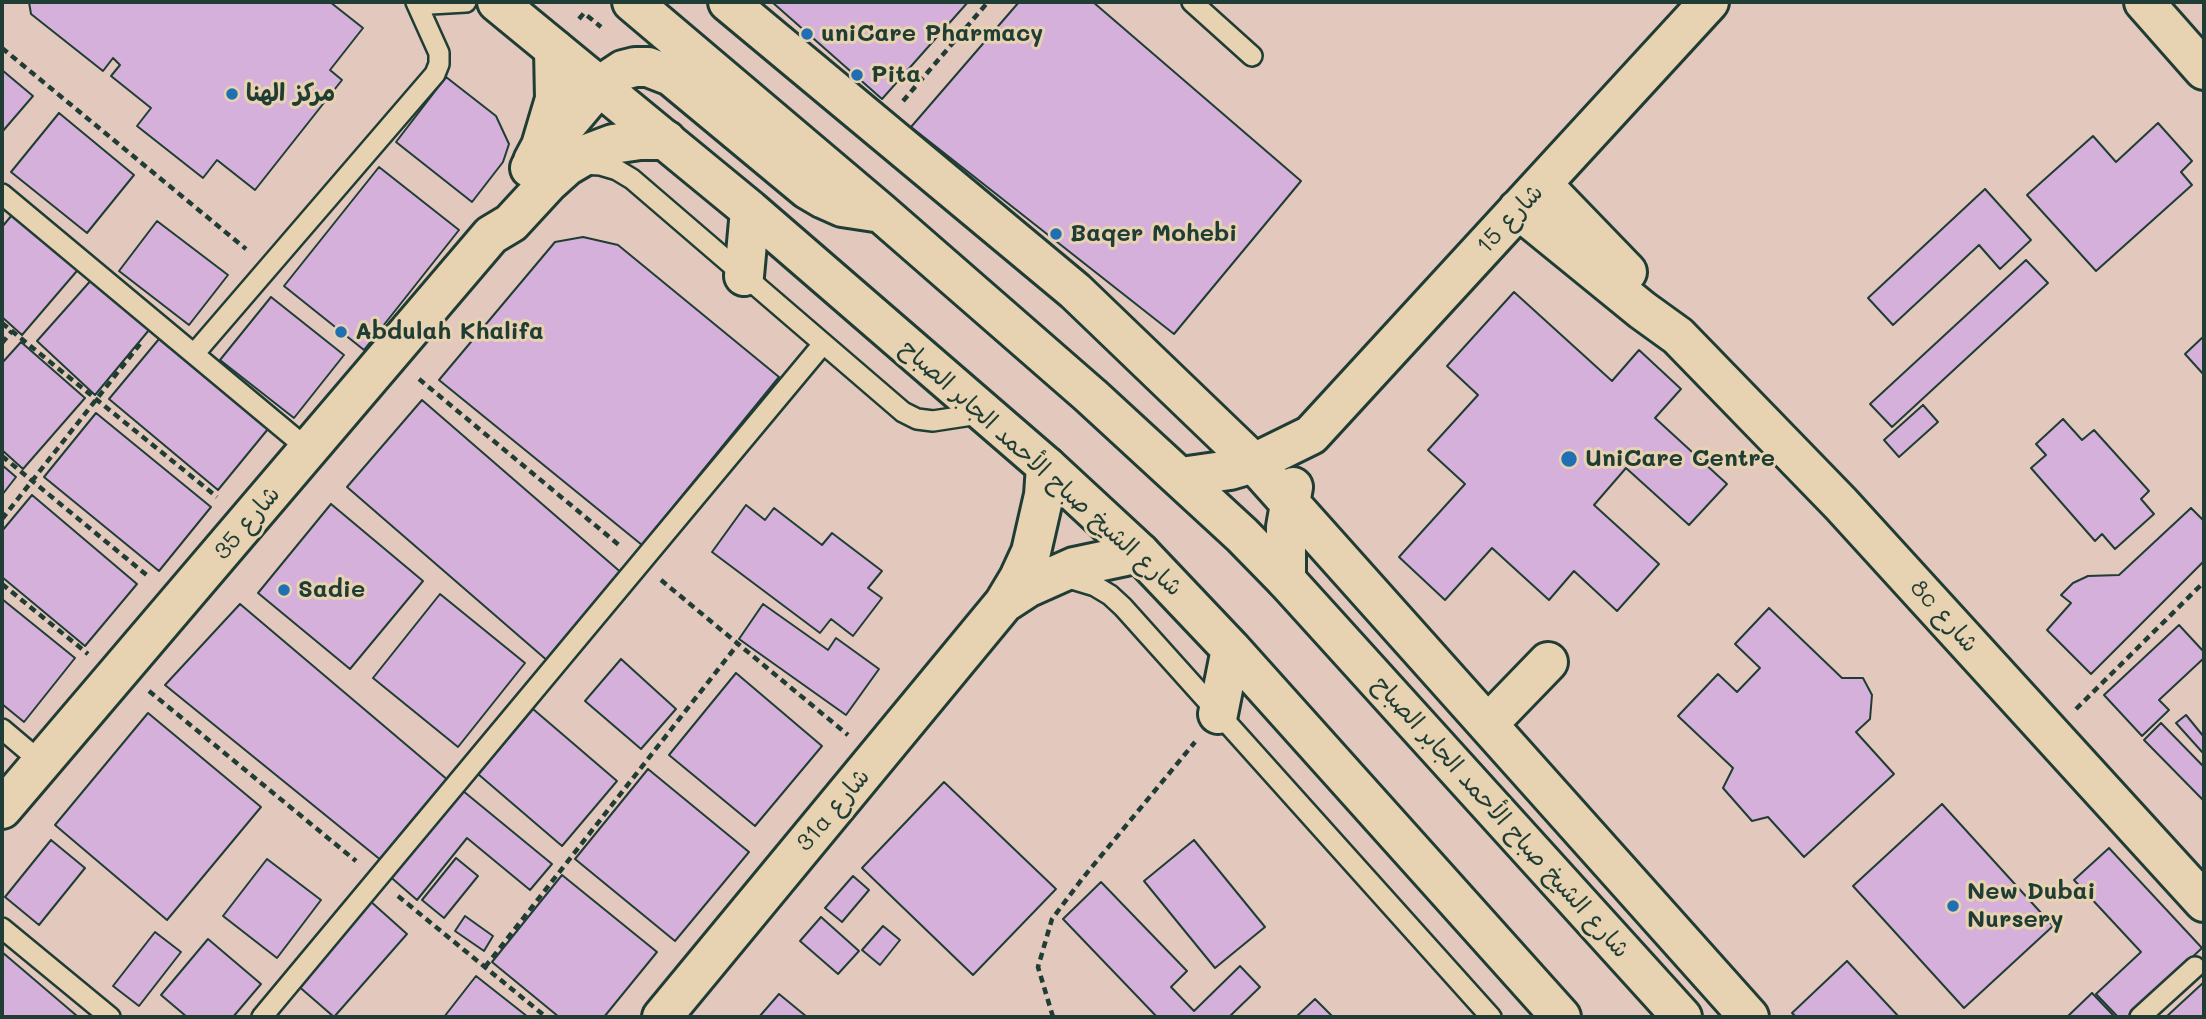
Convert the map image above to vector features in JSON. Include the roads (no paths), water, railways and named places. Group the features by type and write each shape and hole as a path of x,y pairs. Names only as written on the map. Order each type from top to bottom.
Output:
{"street":[{"name":"شارع الشيخ صباح الأحمد الجابر الصباح","path":"497,2 750,210 1046,466 1140,553 1231,649 1562,1017"},
{"name":"شارع الشيخ صباح الأحمد الجابر الصباح","path":"632,2 880,212 1181,477 1286,580 1682,1017"},
{"path":"728,2 1075,291 1254,463 1749,1017"},
{"name":"شارع 15","path":"1286,580 1285,540 1289,501 1311,436 1709,2"},
{"path":"2144,2 2204,70"},
{"name":"شارع 35","path":"548,167 541,146 555,99 555,49"},
{"path":"548,167 599,86 611,76 635,67 660,70 671,76 807,189 824,200 842,207 880,212"},
{"name":"شارع 35","path":"2,810 491,235 497,217 548,167 613,144 666,140"},
{"name":"8c شارع","path":"1530,197 1638,283 1678,336 1841,504 2204,902"},
{"path":"744,276 750,210"},
{"name":"شارع 15","path":"1181,477 1218,473 1254,463 1311,436"},
{"name":"31a شارع","path":"662,1017 1004,603 1031,551 1044,495 1046,466"},
{"name":"31a شارع","path":"1004,603 1053,575 1096,560 1140,553"},
{"path":"1218,715 1231,649"},
{"path":"1488,724 1548,662"}],"lane":[{"path":"416,2 466,2"},
{"path":"194,354 435,74 439,53 416,2"},
{"path":"1192,2 1252,56"},
{"path":"548,167 600,165 617,170 632,180 903,412 917,419 933,421 948,421 985,413"},
{"path":"2,194 309,450"},
{"path":"262,1017 823,344"},
{"path":"1053,575 1096,586 1110,595 1491,1017"},
{"path":"2,729 41,762"},
{"path":"2,928 110,1017"},
{"path":"2140,1017 2195,967"}],"place":[{"name":"uniCare Pharmacy","path":"807,34"},
{"name":"Pita","path":"857,75"},
{"name":"مركز الهنا","path":"232,94"},
{"name":"Baqer Mohebi","path":"1056,234"},
{"name":"Abdulah Khalifa","path":"341,332"},
{"name":"UniCare Centre","path":"1569,459"},
{"name":"Sadie","path":"284,590"},
{"name":"New Dubai Nursery","path":"1953,906"}]}
